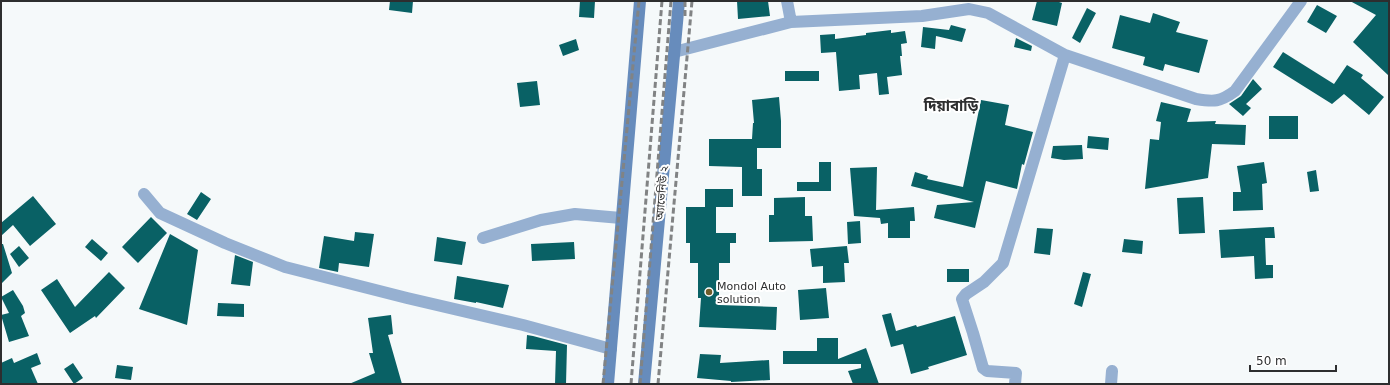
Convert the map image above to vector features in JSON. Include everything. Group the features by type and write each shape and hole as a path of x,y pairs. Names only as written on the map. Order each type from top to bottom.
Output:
{"main road":[{"path":"608,384 640,1"},
{"name":"অ্যাভেনিউ ২","path":"644,384 679,1"}],"street":[{"path":"787,1 791,22"},
{"path":"674,52 791,22 922,16 988,7 1065,54 1196,99 1213,101 1225,99 1235,91 1301,1"},
{"path":"1015,384 1016,373 987,371 983,368 962,299 966,294 984,282 1003,263 1065,54"},
{"path":"144,194 160,213 225,243 286,267 407,298 523,325 611,349"},
{"path":"483,238 541,220 575,214 621,218"},
{"path":"1111,384 1112,371"}],"building":[{"path":"390,1 413,1 412,13 389,10"},
{"path":"580,1 595,1 594,18 579,17"},
{"path":"737,1 768,1 770,16 738,19"},
{"path":"1037,1 1056,1 1062,3 1057,26 1032,20"},
{"path":"1350,1 1389,1 1389,76 1353,42 1376,15"},
{"path":"1317,5 1337,16 1326,33 1307,22"},
{"path":"1087,8 1096,13 1080,43 1072,38"},
{"path":"1153,13 1180,22 1176,32 1208,40 1199,73 1165,64 1163,71 1143,65 1145,57 1112,48 1120,15 1150,23"},
{"path":"951,25 966,29 962,42 936,36 935,49 921,47 923,27 949,30"},
{"path":"891,30 891,33 905,31 907,43 901,44 902,56 900,56 902,75 887,77 889,94 879,95 877,73 859,75 860,89 839,91 836,52 821,53 820,35 835,34 835,39"},
{"path":"1016,38 1032,46 1031,51 1014,47"},
{"path":"576,39 579,50 563,56 559,45"},
{"path":"1283,52 1334,84 1347,65 1363,75 1361,78 1384,97 1369,115 1344,94 1332,104 1273,67"},
{"path":"785,71 819,71 819,81 785,81"},
{"path":"1253,79 1262,89 1246,104 1251,108 1243,116 1229,104 1241,96"},
{"path":"537,81 540,105 520,107 517,83"},
{"path":"779,97 781,148 757,148 757,169 762,169 762,196 742,196 742,167 709,166 709,139 752,139 754,123 752,100"},
{"path":"981,100 1009,105 1005,125 1033,132 1024,165 1022,164 1017,189 986,181 975,228 934,218 937,205 974,202 911,186 915,172 928,176 927,179 963,187"},
{"path":"1161,102 1191,109 1187,122 1216,121 1215,124 1246,125 1245,145 1212,144 1208,178 1145,189 1150,139 1159,140 1161,122 1156,121"},
{"path":"1269,116 1298,116 1298,139 1269,139"},
{"path":"1088,136 1109,138 1108,150 1087,148"},
{"path":"1082,145 1083,159 1064,160 1051,158 1053,146"},
{"path":"819,162 831,162 831,191 797,191 797,182 819,182"},
{"path":"1264,162 1267,183 1262,184 1263,210 1233,211 1233,192 1241,192 1237,166"},
{"path":"877,167 876,210 914,207 915,221 910,221 910,238 888,238 888,223 881,224 880,218 854,216 850,168"},
{"path":"1316,170 1319,191 1310,192 1307,172"},
{"path":"705,189 733,189 733,207 716,207 716,233 736,233 736,243 730,243 730,263 719,263 719,305 777,307 776,330 699,327 701,298 698,298 698,263 690,263 690,243 686,243 686,207 705,207"},
{"path":"201,192 211,199 197,220 187,214"},
{"path":"33,196 56,224 30,246 13,225 1,236 1,223"},
{"path":"805,197 805,216 812,216 813,241 769,242 769,215 774,215 774,198"},
{"path":"1203,197 1205,233 1179,234 1177,198"},
{"path":"151,217 167,233 138,263 122,247"},
{"path":"860,221 861,243 848,244 847,222"},
{"path":"1274,227 1275,238 1265,238 1266,265 1273,265 1273,278 1255,279 1254,256 1221,258 1219,230"},
{"path":"1037,228 1053,229 1050,255 1034,253"},
{"path":"355,232 374,234 369,267 339,263 338,272 319,268 324,236 354,241"},
{"path":"170,234 198,250 187,325 139,309"},
{"path":"437,237 466,242 462,265 434,261"},
{"path":"92,239 108,253 101,261 85,247"},
{"path":"1124,239 1143,241 1142,254 1122,252"},
{"path":"574,242 575,259 532,261 531,244"},
{"path":"1,244 3,244 12,273 1,284"},
{"path":"19,246 29,258 19,267 10,254"},
{"path":"847,246 849,263 844,263 845,282 823,283 823,266 812,267 810,249"},
{"path":"235,255 253,262 250,286 231,284"},
{"path":"947,269 969,269 969,282 947,282"},
{"path":"109,272 125,288 96,318 95,316 70,333 41,290 57,279 75,307"},
{"path":"1083,272 1091,274 1082,307 1074,304"},
{"path":"457,276 509,285 503,308 454,299"},
{"path":"826,288 829,318 800,320 798,290"},
{"path":"13,290 23,306 25,313 21,316 29,336 9,342 1,315 9,313 1,297"},
{"path":"218,303 244,304 244,317 217,316"},
{"path":"891,313 896,331 916,325 917,327 955,316 967,355 911,374 903,344 891,347 882,315"},
{"path":"391,315 393,334 388,335 402,384 349,384 375,373 369,353 373,353 368,318"},
{"path":"527,335 567,345 566,384 555,384 556,351 526,349"},
{"path":"817,338 838,338 838,359 866,348 879,384 853,384 848,371 861,368 861,364 783,364 783,351 817,351"},
{"path":"37,353 41,364 31,368 38,384 1,384 1,363 12,358 14,363"},
{"path":"700,354 721,355 720,363 769,360 770,380 731,382 697,378"},
{"path":"73,363 83,378 74,384 64,369"},
{"path":"117,365 133,367 131,380 115,378"}],"railway":[{"path":"603,384 639,1"},
{"path":"631,384 662,1"},
{"path":"640,384 671,1"},
{"path":"685,1 685,19"},
{"path":"658,384 692,1"}],"place":[{"name":"Mondol Auto solution","path":"709,292"}],"district":[{"name":"দিয়াবাড়ি","path":"951,106"}]}
